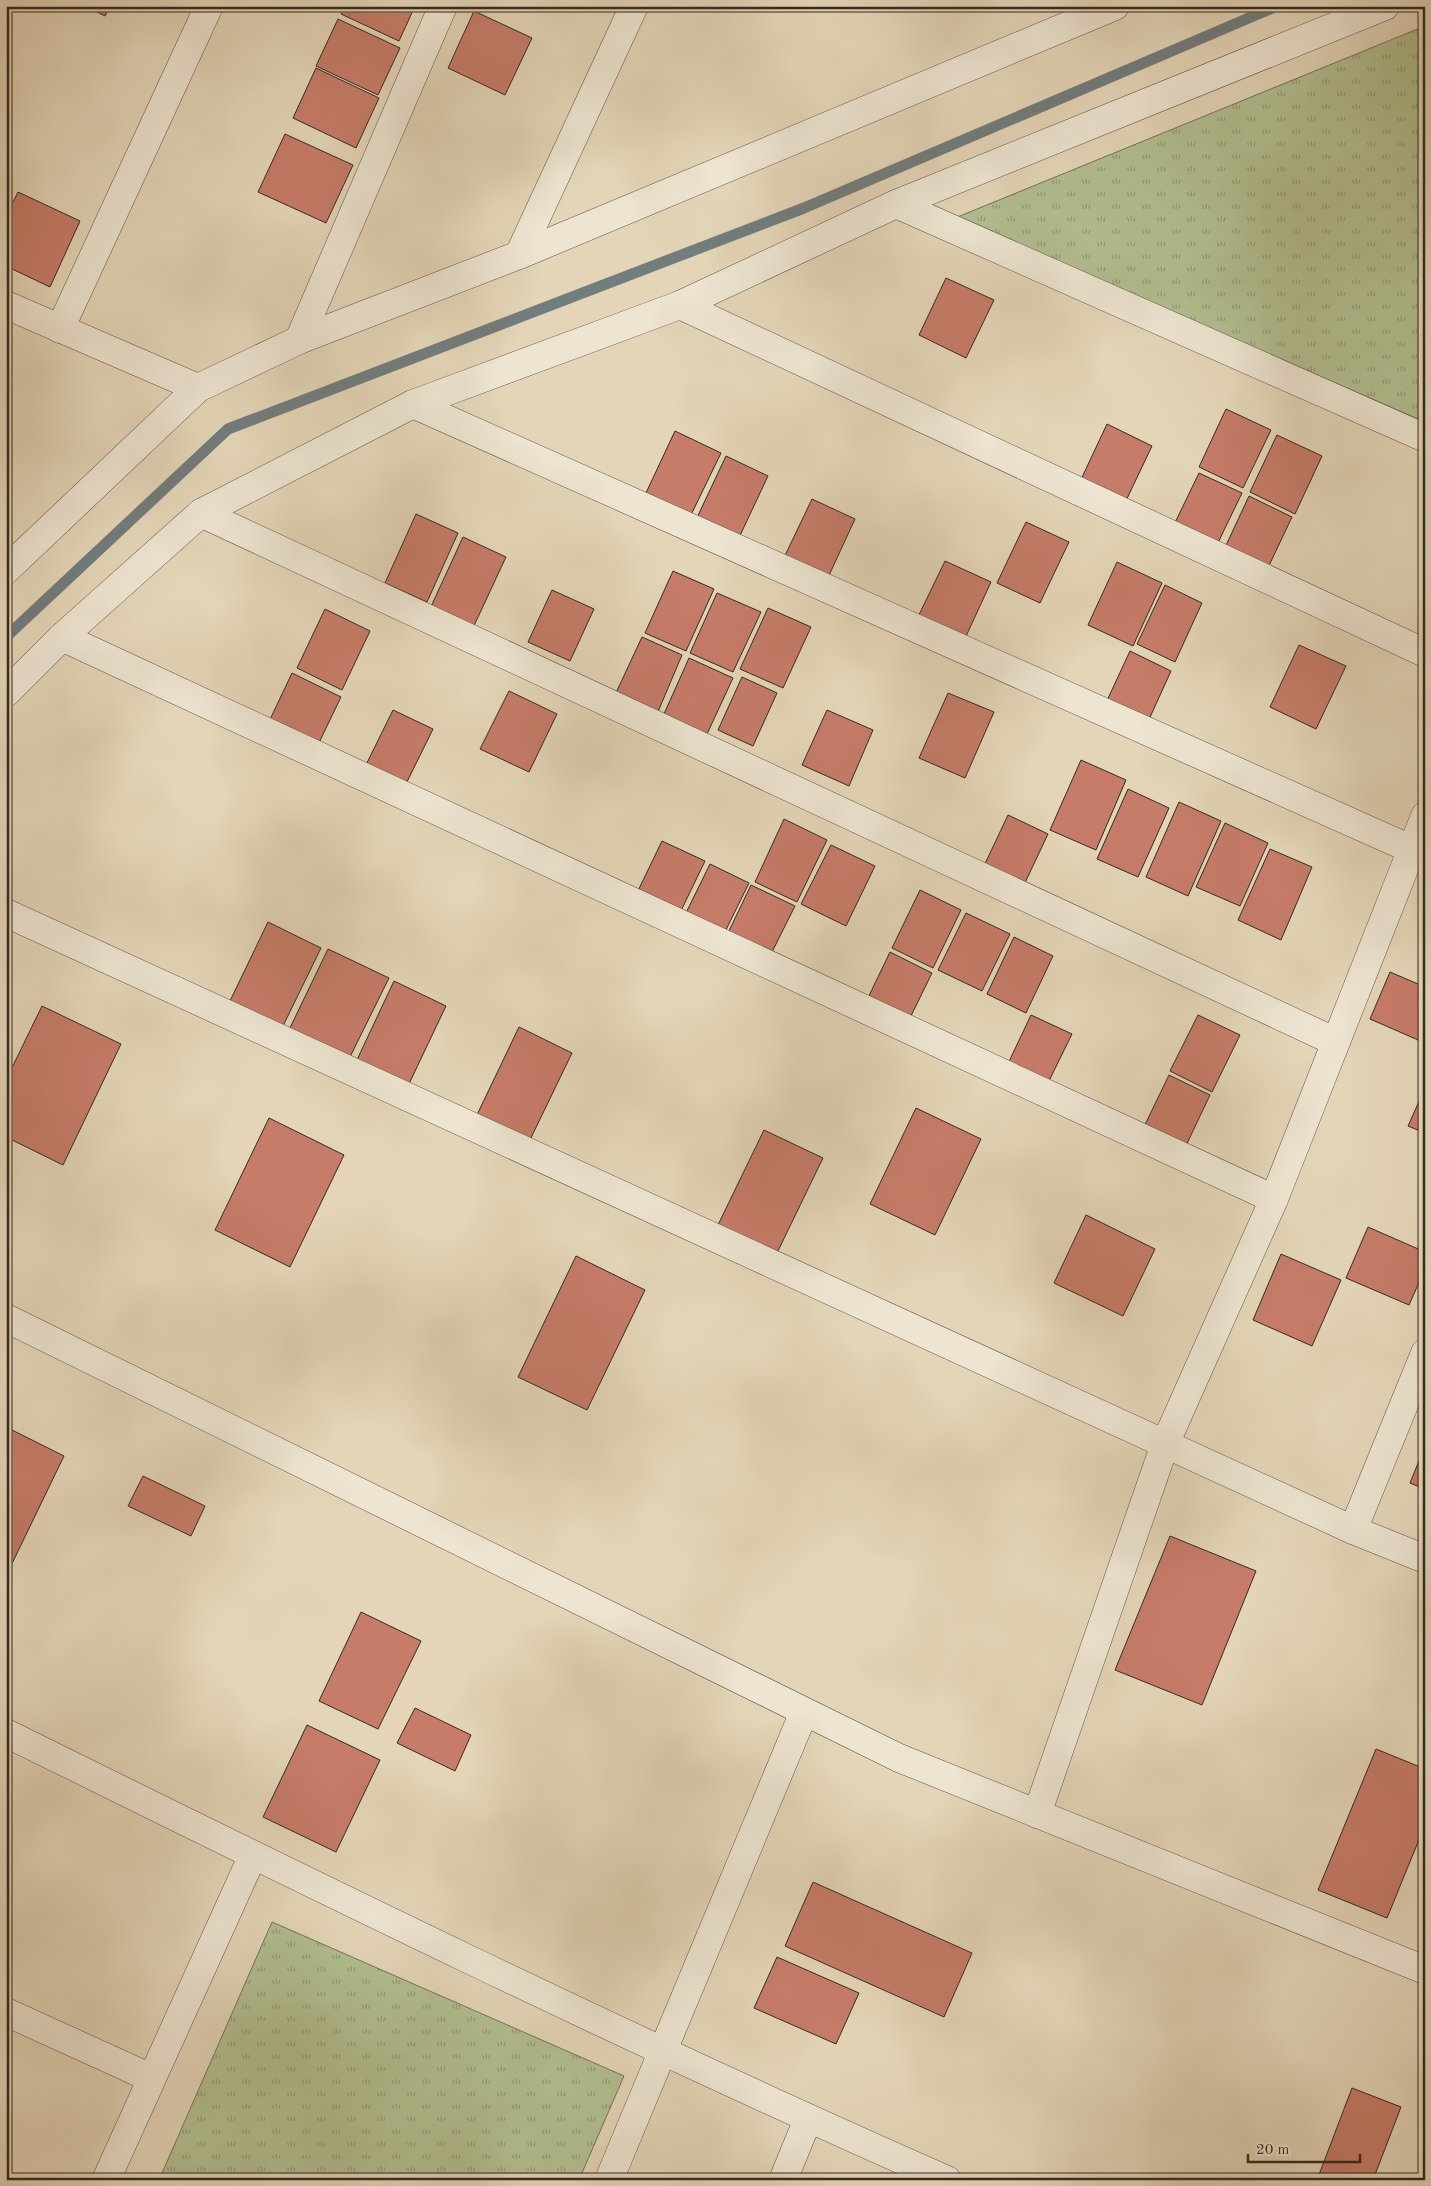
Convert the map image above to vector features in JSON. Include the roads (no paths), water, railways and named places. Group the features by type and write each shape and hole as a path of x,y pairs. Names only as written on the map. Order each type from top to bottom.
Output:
{"street":[{"path":"60,329 209,6"},
{"path":"299,340 443,6"},
{"path":"519,255 634,6"},
{"path":"8,567 198,388 299,340 519,255 1115,6"},
{"path":"6,693 62,637 202,513 413,404 680,305 896,204 1385,6"},
{"path":"896,204 1425,438"},
{"path":"6,305 198,388"},
{"path":"680,305 1425,653"},
{"path":"413,404 1411,849"},
{"path":"202,513 1336,1042"},
{"path":"62,637 1274,1199"},
{"path":"1037,1814 1165,1444 1274,1199 1425,816"},
{"path":"6,913 1353,1530 1425,1559"},
{"path":"6,1318 899,1758 1425,1970"},
{"path":"1353,1530 1425,1353"},
{"path":"609,2180 804,1712"},
{"path":"6,1733 253,1855 662,2052 947,2180"},
{"path":"106,2180 253,1855"},
{"path":"6,2012 151,2078"},
{"path":"783,2180 808,2119"}],"waterway":[{"path":"6,637 228,429 804,208 1277,6"}]}
